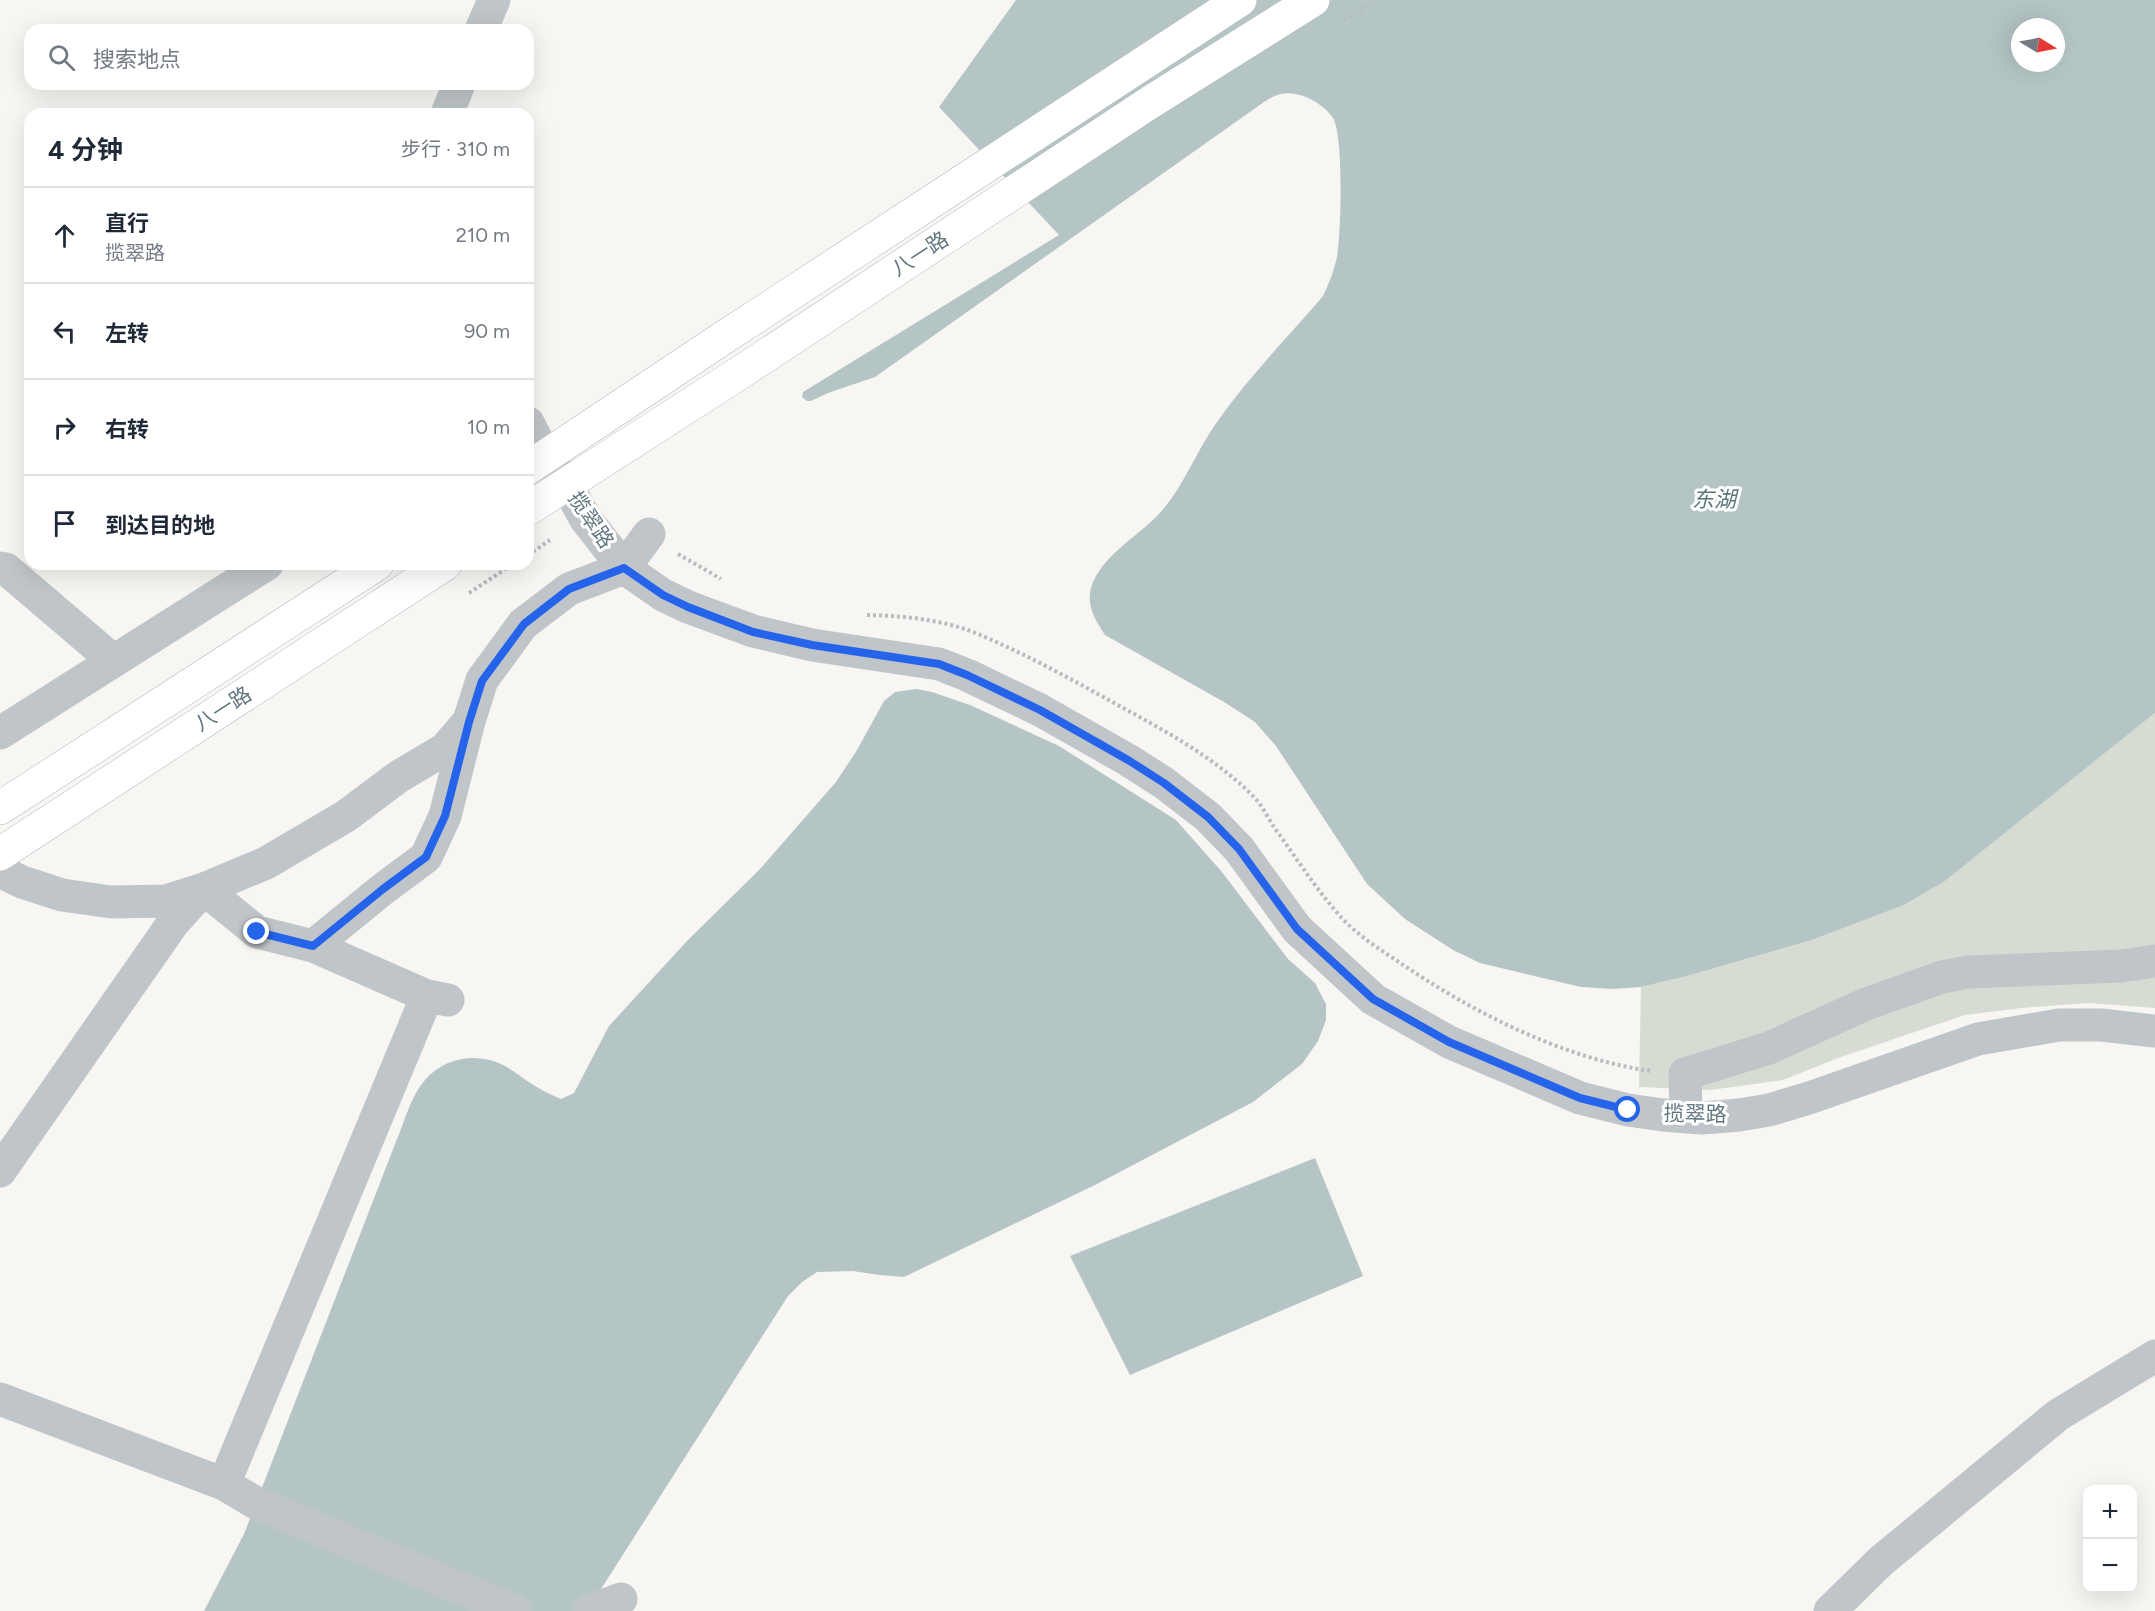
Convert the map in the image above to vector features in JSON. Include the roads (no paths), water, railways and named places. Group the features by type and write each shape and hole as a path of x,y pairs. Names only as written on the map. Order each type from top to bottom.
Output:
{"main road":[{"name":"八一路","path":"537,463 617,408 1240,0"},
{"name":"八一路","path":"534,505 741,372 1149,103 1313,0"},
{"name":"八一路","path":"0,808 368,570"},
{"name":"八一路","path":"0,854 436,570"}],"street":[{"path":"484,24 494,0"},
{"path":"449,108 457,90"},
{"name":"揽翠路","path":"537,463 566,483 585,518 624,568 663,595 753,632 812,645 939,664 1040,710 1128,760 1164,783 1208,817 1239,849 1297,929 1373,999 1449,1042 1580,1098 1628,1110 1686,1117 1720,1116 1769,1110 1978,1039 2059,1025 2101,1025 2155,1030"},
{"path":"313,946 426,857 445,816 482,681 524,624 569,589 624,568 649,534"},
{"path":"0,568 6,569 114,661"},
{"path":"0,733 258,570"},
{"path":"0,871 22,882 62,895 111,902 166,902 266,863 346,816 398,777 445,749 469,722"},
{"path":"204,889 257,932 313,946 438,998 224,1484"},
{"path":"0,1171 173,923 204,889"},
{"path":"1686,1117 1685,1074 1769,1048 1866,1004 1916,985 1968,972 2121,966 2155,961"},
{"path":"1830,1611 1881,1561 2058,1415 2155,1356"},
{"path":"0,1399 224,1484 256,1503 515,1611"},
{"path":"589,1611 621,1599"}],"water":[{"name":"东湖","path":"1016,0 2155,0 2155,713 1945,881 1904,905 1812,940 1687,976 1641,987 1613,989 1581,987 1480,963 1453,950 1405,919 1367,884 1276,746 1255,722 1105,635 1091,607 1091,588 1102,567 1167,505 1209,433 1229,406 1323,296 1336,262 1340,228 1339,144 1333,118 1329,112 1303,96 1288,93 1272,97 875,377 811,401 802,397 803,392 1059,235 939,107"},
{"path":"916,689 970,705 1059,746 1176,820 1222,872 1288,959 1315,983 1326,1004 1326,1020 1318,1041 1302,1064 1253,1102 1097,1184 904,1277 853,1271 817,1272 802,1282 788,1296 587,1611 204,1611 244,1534 409,1108 425,1080 450,1062 481,1058 505,1066 561,1099 574,1093 609,1026 687,941 760,869 836,782 884,701 895,692"},
{"path":"1315,1158 1363,1276 1130,1375 1070,1256"}]}
